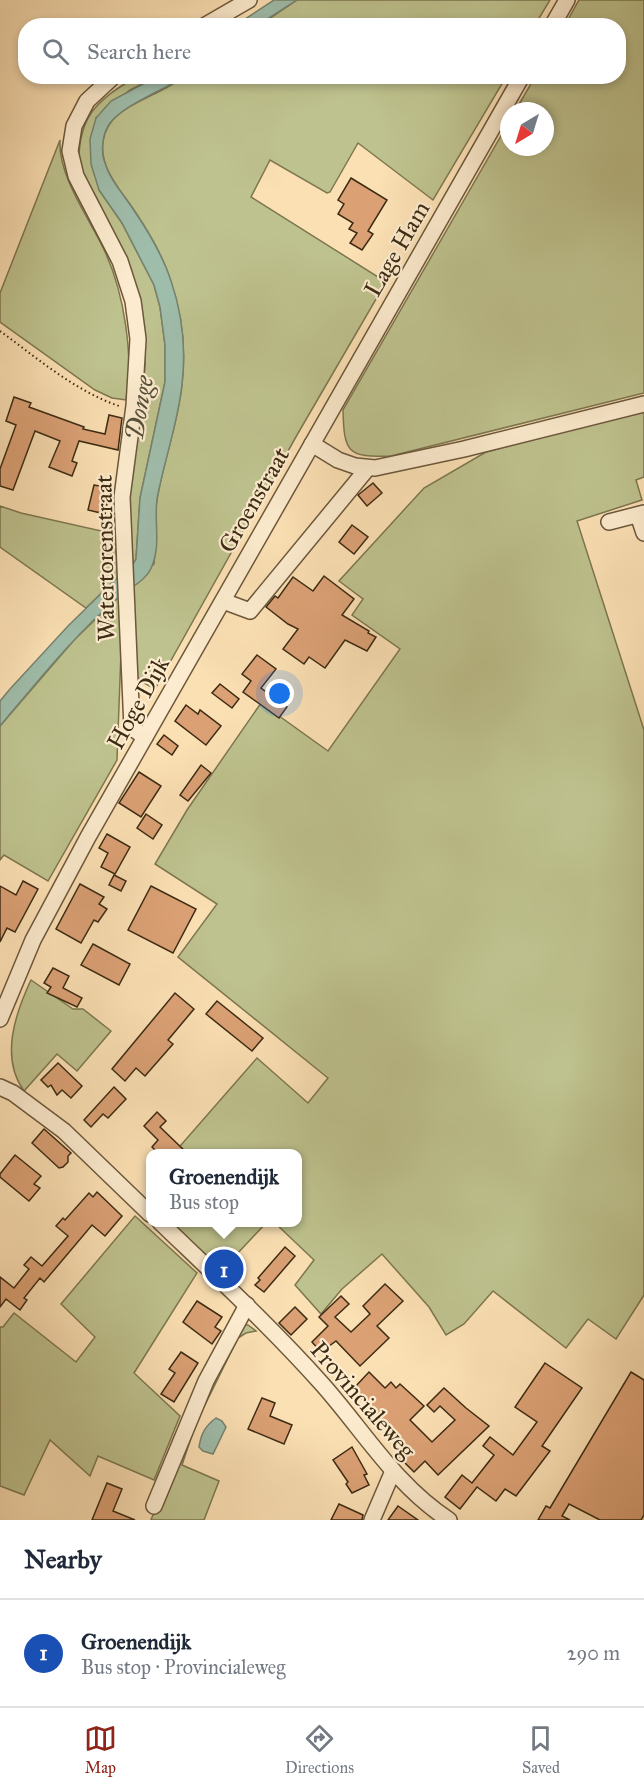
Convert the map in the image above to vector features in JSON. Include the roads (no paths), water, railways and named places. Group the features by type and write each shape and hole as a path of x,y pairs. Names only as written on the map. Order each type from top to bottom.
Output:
{"street":[{"path":"218,18 249,0"},
{"path":"557,18 567,0"},
{"name":"Watertorenstraat","path":"105,84 87,101 74,126 70,152 76,176 120,261 132,301 138,339 133,411 122,497 132,728 145,737"},
{"name":"Lage Ham","path":"312,444 517,84"},
{"path":"223,601 250,611 367,469 464,449 644,404"},
{"name":"Groenstraat","path":"223,601 312,444 338,460 367,469"},
{"path":"609,522 641,514 644,533"},
{"name":"Hoge Dijk","path":"1,1011 33,940 60,888 223,601"},
{"path":"0,1087 13,1093 64,1131 146,1210"},
{"name":"Provincialeweg","path":"165,1227 247,1305 322,1384 393,1471 429,1507 449,1520"},
{"path":"154,1506 206,1381 247,1305"},
{"path":"372,1520 393,1471"}],"place":[{"name":"Groenendijk","path":"224,1269"}],"water label":[{"name":"Donge","path":"139,408"}]}
